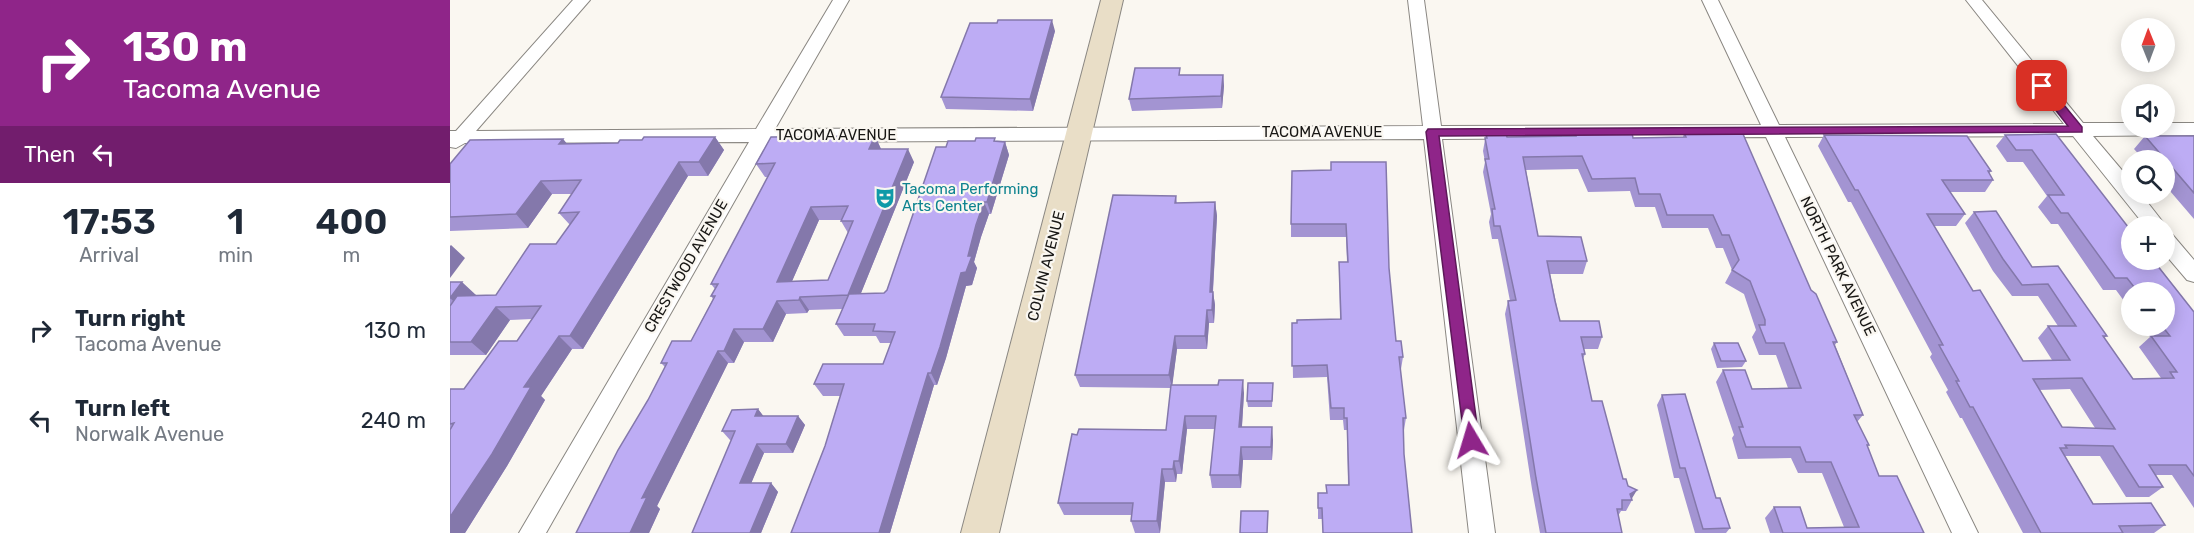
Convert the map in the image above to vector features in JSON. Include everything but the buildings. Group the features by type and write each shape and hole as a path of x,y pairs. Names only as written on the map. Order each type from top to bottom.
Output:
{"street":[{"path":"454,141 582,0"},
{"name":"CRESTWOOD AVENUE","path":"532,533 841,0"},
{"name":"COLVIN AVENUE","path":"980,533 1112,0"},
{"path":"1416,0 1482,533"},
{"name":"NORTH PARK AVENUE","path":"1710,0 1965,533"},
{"path":"1974,0 2148,216"},
{"name":"TACOMA AVENUE","path":"454,141 762,135 2194,129"},
{"path":"2175,251 2194,274"}],"place":[{"name":"Tacoma Performing Arts Center","path":"885,198"}],"route":[{"path":"1471,440 1432,132 2078,130 2042,86"}]}
